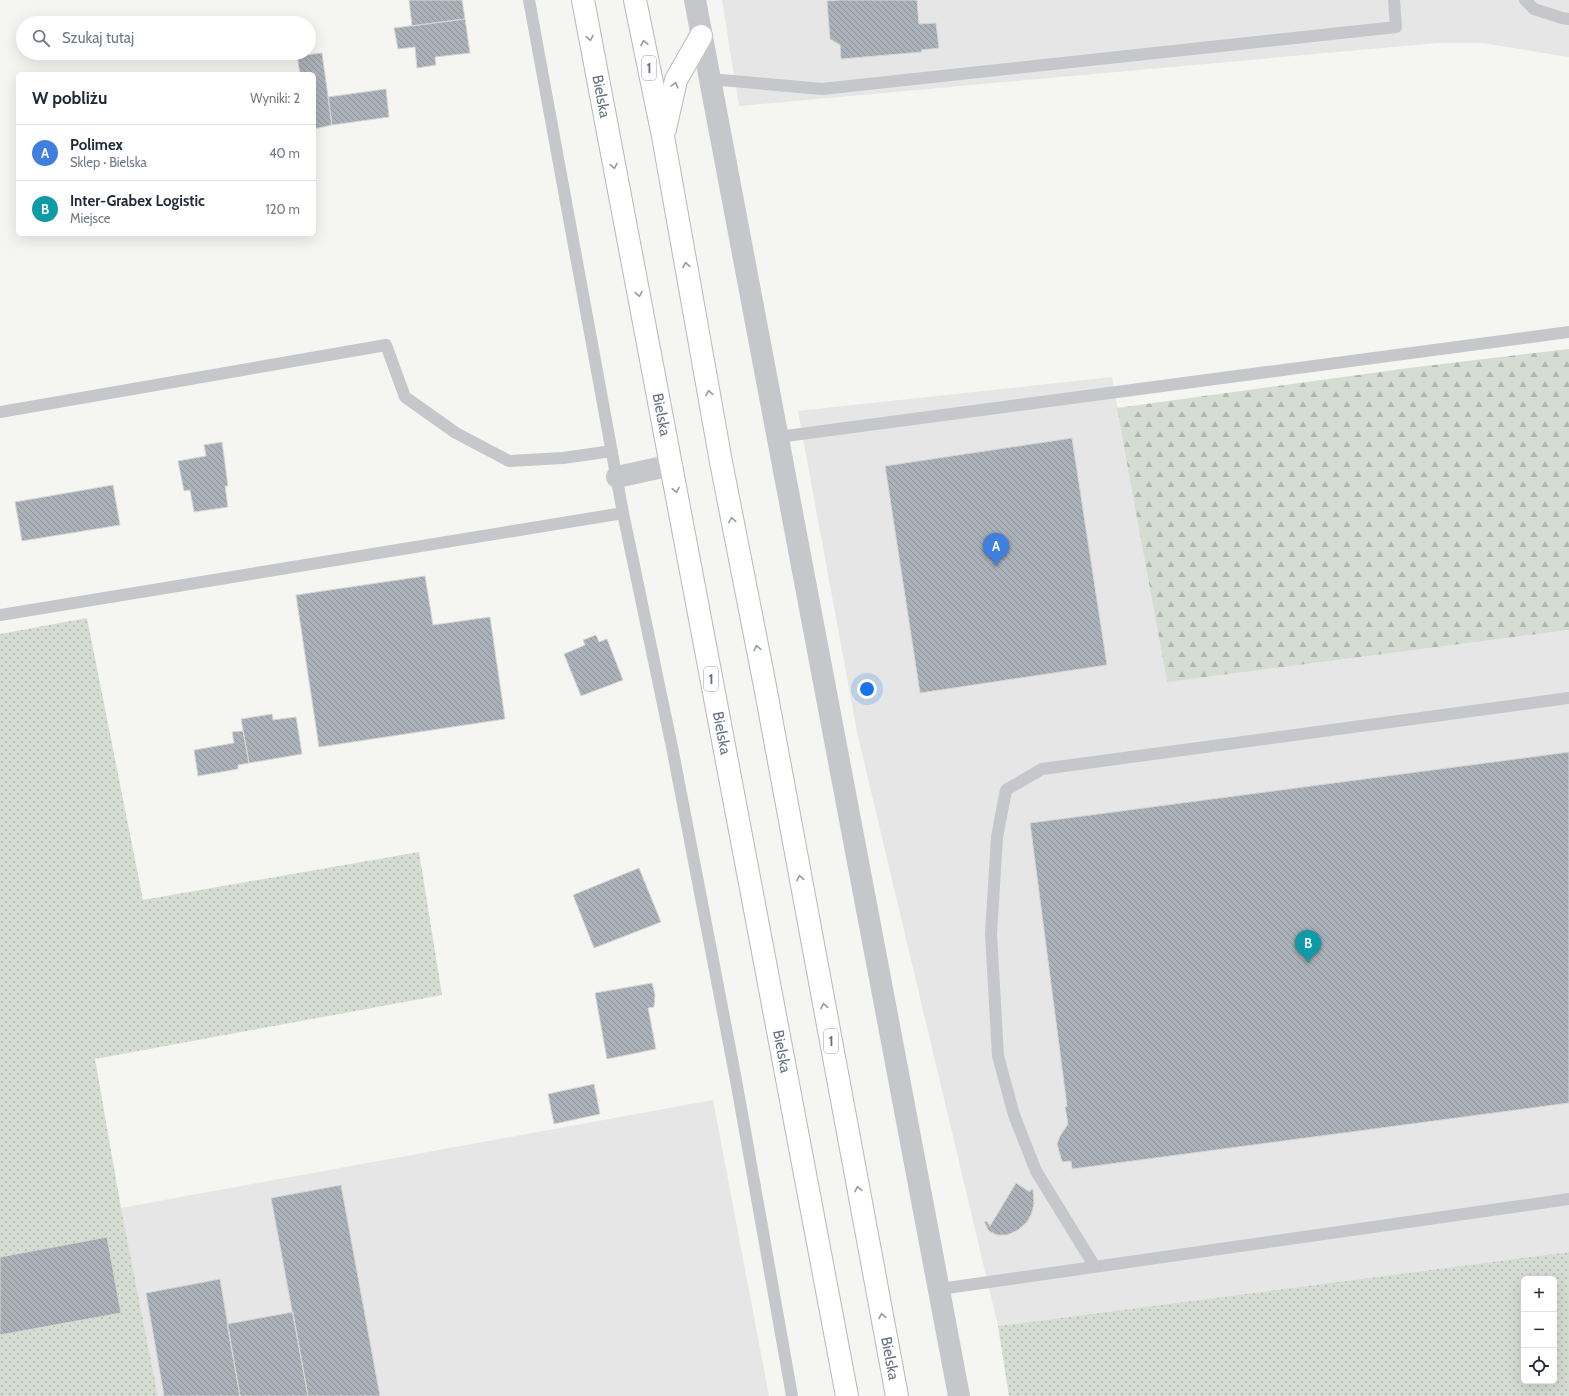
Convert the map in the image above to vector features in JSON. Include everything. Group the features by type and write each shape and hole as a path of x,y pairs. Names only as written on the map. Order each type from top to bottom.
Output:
{"main road":[{"name":"Bielska","path":"583,0 847,1396"},
{"name":"Bielska","path":"634,0 663,136 721,462 768,702 898,1396"},
{"path":"663,136 676,80 701,36"}],"street":[{"path":"694,0 940,1289 959,1396"},
{"path":"616,477 672,465"}],"lane":[{"path":"529,0 616,477 673,752 736,1080 792,1396"},
{"path":"710,78 822,88 1396,27 1394,0"},
{"path":"1525,0 1534,9 1569,19"},
{"path":"778,437 1569,332"},
{"path":"0,412 386,345 405,397 456,433 509,461 563,458 612,451"},
{"path":"0,615 623,513"},
{"path":"1095,1267 1036,1171 1014,1115 998,1056 991,934 997,837 1006,790 1042,769 1569,698"},
{"path":"940,1289 1569,1199"}],"shaded area":[{"path":"722,0 1569,0 1569,57 1483,43 1437,43 739,106"},
{"path":"1112,377 1167,682 1569,630 1569,1252 998,1326 857,732 798,411"},
{"path":"713,1100 769,1396 158,1396 121,1208"}],"green space":[{"path":"1569,349 1569,630 1167,682 1117,408 1409,368"},
{"path":"87,618 143,900 419,852 442,995 95,1059 121,1208 158,1396 0,1396 0,634"},
{"path":"1569,1252 1569,1396 1009,1396 998,1326"}],"building":[{"path":"409,0 462,0 465,19 412,26"},
{"path":"917,0 919,24 936,23 939,48 921,50 922,52 841,59 840,45 830,39 827,1"},
{"path":"465,19 470,53 435,57 436,65 417,68 415,47 398,49 394,28"},
{"path":"322,53 332,125 316,129 316,72 300,72 298,60 316,60 316,54"},
{"path":"386,89 389,117 332,125 328,97"},
{"path":"1072,438 1107,665 920,693 885,466"},
{"path":"222,442 228,486 225,486 228,507 194,512 190,490 184,491 178,461 206,456 204,445"},
{"path":"113,485 120,525 22,541 15,502"},
{"path":"425,576 433,625 490,617 505,719 319,747 296,595"},
{"path":"596,635 599,642 607,639 623,680 581,696 564,654 585,645 583,640"},
{"path":"272,714 273,720 296,717 302,754 249,763 241,719"},
{"path":"243,731 249,763 238,765 238,769 198,776 194,750 234,743 232,732"},
{"path":"1569,752 1569,1103 1072,1169 1071,1161 1062,1162 1057,1144 1060,1136 1068,1124 1065,1107 1067,1106 1030,823"},
{"path":"639,868 661,922 594,948 573,895"},
{"path":"652,983 655,995 654,1007 648,1008 656,1049 607,1059 595,993"},
{"path":"594,1084 600,1114 554,1124 548,1094"},
{"path":"1016,1183 1030,1192 1030,1190 1033,1189 1034,1204 1031,1215 1027,1222 1018,1230 1007,1235 997,1235 989,1231 984,1222 987,1221 990,1226"},
{"path":"341,1185 380,1396 308,1396 271,1198"},
{"path":"107,1237 121,1313 0,1335 0,1257"},
{"path":"220,1279 240,1396 164,1396 146,1293"},
{"path":"293,1312 308,1396 240,1396 227,1324"}],"place":[{"name":"Polimex","path":"996,566"},
{"name":"Inter-Grabex Logistic","path":"1308,963"}]}
